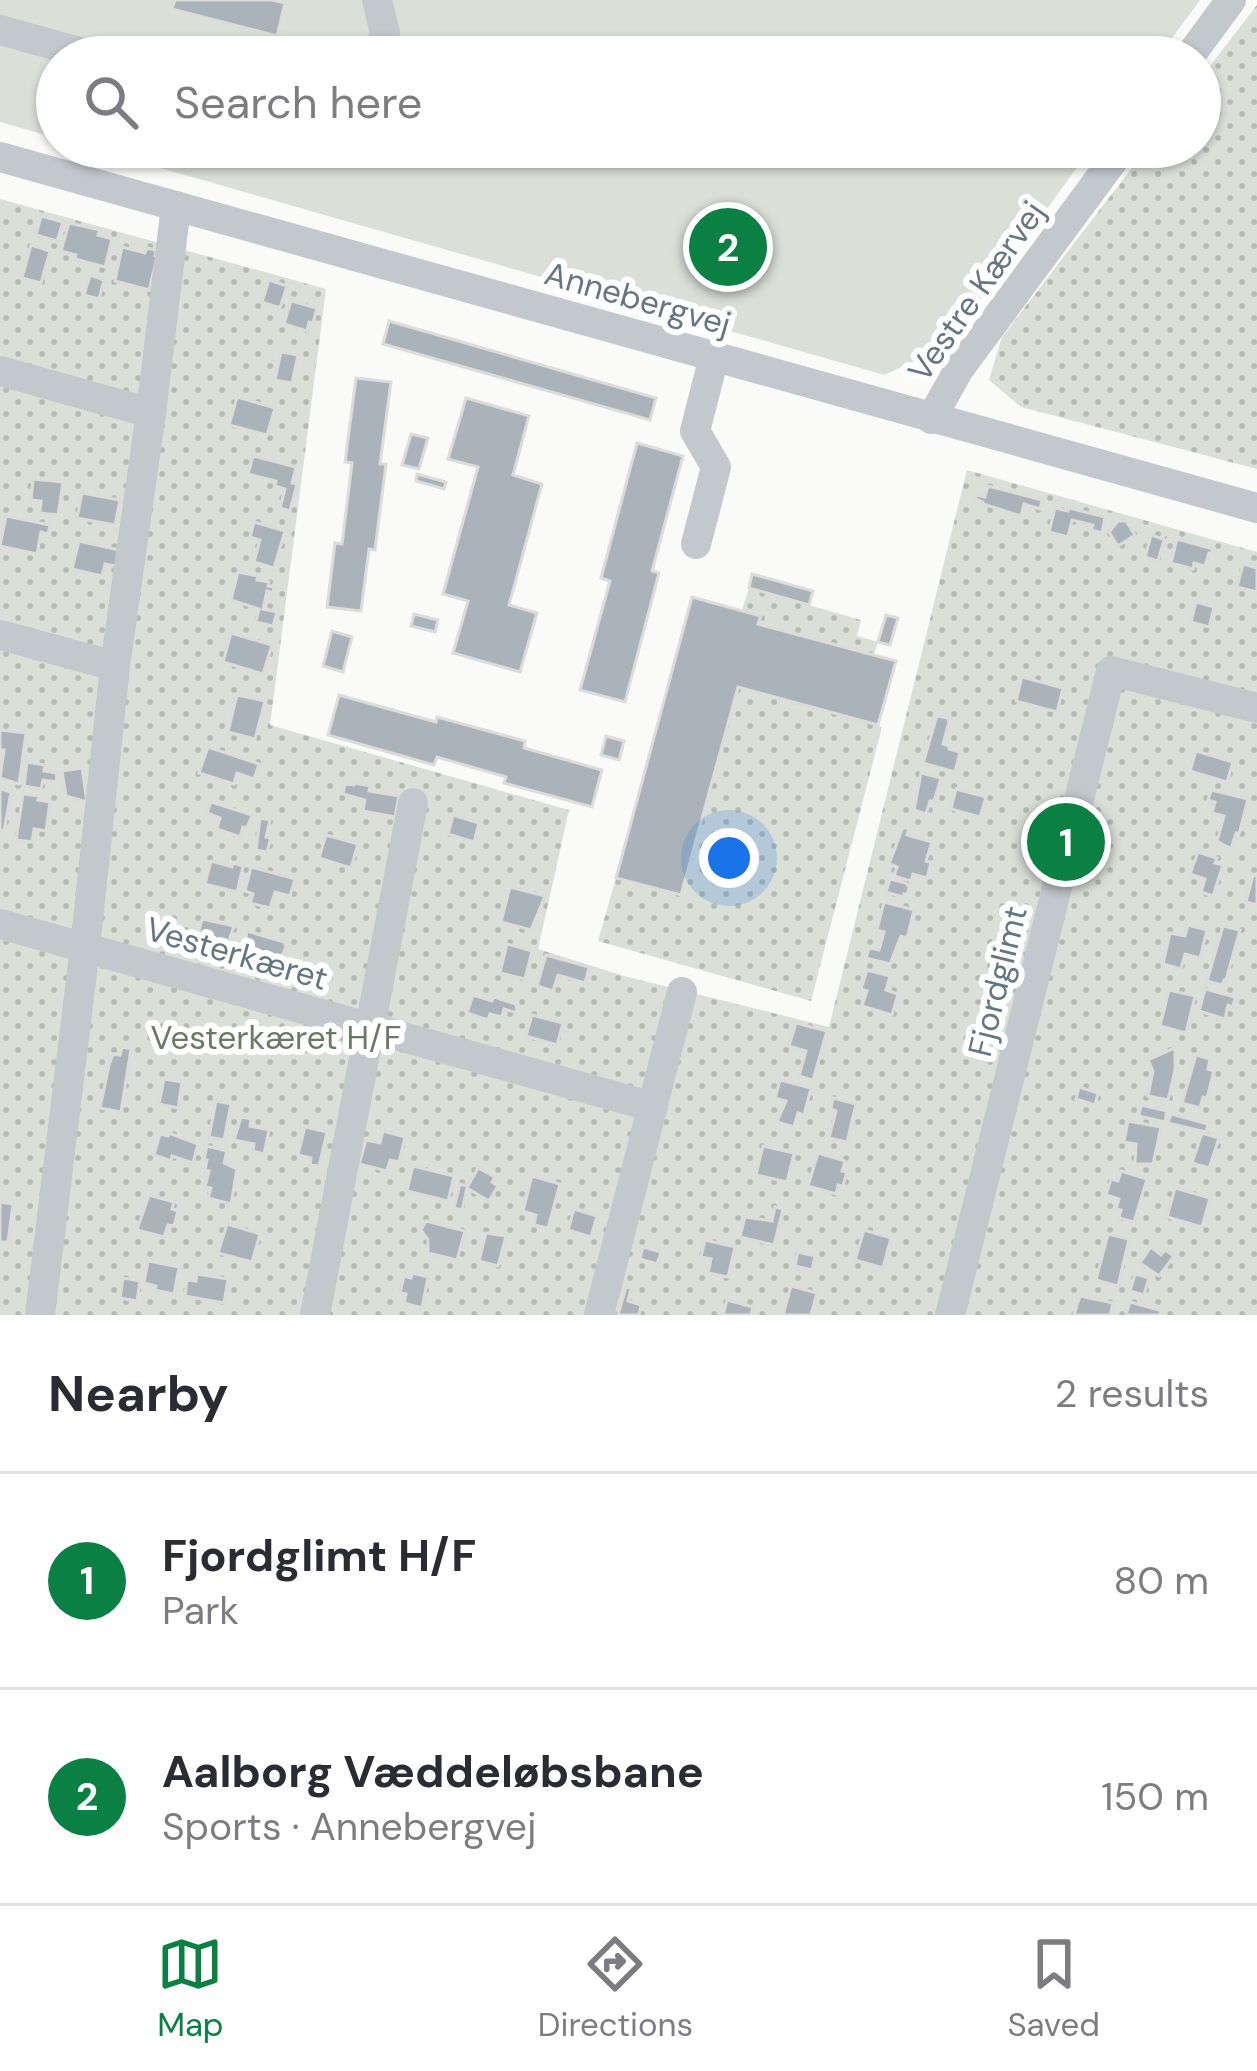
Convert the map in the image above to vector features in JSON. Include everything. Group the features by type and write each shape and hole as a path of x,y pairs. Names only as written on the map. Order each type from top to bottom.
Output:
{"street":[{"path":"377,0 384,36"},
{"path":"1204,36 1231,0"},
{"path":"0,30 36,40"},
{"name":"Annebergvej","path":"0,157 36,167"},
{"name":"Annebergvej","path":"40,168 1257,508"},
{"name":"Vestre Kærvej","path":"932,418 959,369 1107,168"},
{"path":"40,1315 176,206"},
{"path":"696,544 716,467 694,431 714,357"},
{"path":"0,370 152,413"},
{"path":"0,635 116,666"},
{"name":"Fjordglimt","path":"950,1315 1112,670 1257,708"},
{"path":"315,1315 412,803"},
{"name":"Vesterkæret","path":"0,925 653,1107"},
{"path":"599,1315 682,992"}],"green space":[{"path":"0,0 1200,0 1173,36 36,36 36,132 0,122"},
{"path":"1257,5 1257,469 1021,407 989,380 1002,337 1132,168 1221,168 1221,52"},
{"path":"160,168 1077,168 946,347 884,375"},
{"name":"Vesterkæret H/F","path":"0,199 326,289 270,725 569,810 538,949 624,976 829,1027 967,470 1257,552 1257,1315 0,1315"},
{"path":"749,588 861,620 857,636 878,642 874,655 758,624 760,616 742,610"},
{"path":"738,687 882,727 811,1001 598,941 616,878 682,895"}],"building":[{"path":"175,0 285,3 277,36 172,9"},
{"path":"41,216 63,222 57,241 36,235"},
{"path":"69,223 100,230 98,235 112,239 105,267 61,251"},
{"path":"31,245 50,251 41,283 22,278"},
{"path":"122,247 145,253 147,248 156,250 149,290 115,281"},
{"path":"90,275 104,280 99,299 84,295"},
{"path":"269,280 287,286 280,308 262,302"},
{"path":"291,301 317,308 307,331 284,324"},
{"path":"389,321 656,398 650,420 383,344"},
{"path":"281,352 298,355 292,383 275,380"},
{"path":"356,378 391,382 375,550 369,549 361,611 327,607 335,543 342,544 352,463 345,462"},
{"path":"237,397 275,408 267,435 229,425"},
{"path":"466,398 529,416 513,475 542,484 509,605 537,613 520,672 453,653 468,601 443,594 478,467 448,459"},
{"path":"411,434 428,438 419,469 402,465"},
{"path":"637,443 683,456 652,571 659,573 625,702 580,690 610,581 601,578"},
{"path":"253,456 296,467 290,511 280,508 285,489 275,486 276,481 248,474"},
{"path":"417,474 446,482 444,489 416,481"},
{"path":"33,479 63,482 58,515 40,513 41,501 31,500"},
{"path":"988,486 1042,500 1040,509 1024,504 1021,516 983,504 976,495 985,497"},
{"path":"82,493 120,500 115,525 77,518"},
{"path":"1055,508 1105,517 1102,533 1091,530 1093,525 1072,520 1068,537 1049,532"},
{"path":"6,516 50,525 48,534 41,532 37,554 0,546"},
{"path":"1118,521 1126,521 1135,535 1118,546 1109,532"},
{"path":"254,522 285,531 274,568 254,562 260,540 250,537"},
{"path":"1151,535 1163,539 1169,535 1158,561 1145,557"},
{"path":"1177,539 1213,549 1205,566 1194,563 1193,569 1171,563"},
{"path":"79,541 119,550 116,566 105,564 102,576 72,569"},
{"path":"1243,564 1257,568 1257,592 1237,587"},
{"path":"238,572 258,576 257,580 274,587 273,593 267,591 263,609 277,612 273,626 256,622 259,609 231,600"},
{"path":"752,574 813,591 809,605 749,588"},
{"path":"692,597 761,616 758,624 896,661 878,725 738,687 681,895 616,878"},
{"path":"1196,602 1214,607 1209,627 1191,622"},
{"path":"414,614 438,620 435,632 411,626"},
{"path":"886,615 898,618 890,645 878,642"},
{"path":"332,631 352,637 343,672 323,666"},
{"path":"231,633 272,645 263,674 223,662"},
{"path":"1022,677 1063,688 1057,712 1016,701"},
{"path":"237,695 265,701 255,739 228,732"},
{"path":"339,695 525,741 524,748 602,770 592,807 504,783 506,777 437,757 434,765 328,735"},
{"path":"937,716 949,722 943,744 960,752 955,772 923,763"},
{"path":"0,730 26,733 19,784 0,778 4,750 0,750"},
{"path":"606,736 624,741 619,760 601,755"},
{"path":"208,747 259,764 254,779 237,773 234,784 199,773"},
{"path":"1196,751 1233,762 1227,782 1190,771"},
{"path":"27,762 57,773 56,782 43,780 41,789 24,786"},
{"path":"82,768 87,802 66,796 62,771"},
{"path":"921,773 941,778 926,814 914,810"},
{"path":"345,784 370,786 369,791 399,796 395,817 363,811 365,800 343,794"},
{"path":"0,789 11,792 4,831 0,830"},
{"path":"956,789 986,797 980,817 951,809"},
{"path":"1211,790 1248,799 1231,849 1217,841 1224,816 1212,813"},
{"path":"23,794 50,802 46,831 34,829 32,842 16,840"},
{"path":"211,802 252,815 240,837 217,829 220,818 207,813"},
{"path":"453,815 479,823 474,842 448,834"},
{"path":"260,818 270,820 267,852 256,850"},
{"path":"903,827 909,829 907,835 932,842 927,878 913,874 911,881 894,876 897,867 889,864"},
{"path":"326,835 358,844 351,868 319,858"},
{"path":"1198,852 1223,865 1213,896 1201,892 1205,879 1190,874"},
{"path":"211,861 243,866 237,892 205,884"},
{"path":"251,867 295,879 290,896 275,892 270,908 250,903 253,894 245,891"},
{"path":"1253,875 1257,876 1257,905 1246,902"},
{"path":"890,879 906,883 907,895 886,892"},
{"path":"510,887 545,896 531,930 501,922"},
{"path":"884,902 914,910 907,938 901,936 890,964 866,958 869,948 879,950 884,932 877,930"},
{"path":"202,919 234,926 226,953 203,946 204,940 197,938"},
{"path":"1188,925 1207,930 1200,958 1185,954 1181,969 1163,964 1170,933 1185,936"},
{"path":"1223,926 1240,930 1222,985 1207,981"},
{"path":"247,931 284,942 275,971 245,962"},
{"path":"507,944 532,951 525,979 500,973"},
{"path":"546,955 589,967 585,983 558,975 553,991 537,986"},
{"path":"867,970 890,976 886,990 898,994 892,1015 862,1006"},
{"path":"1205,989 1235,997 1225,1019 1199,1011"},
{"path":"1169,990 1195,996 1186,1033 1160,1026"},
{"path":"473,995 516,1004 517,1013 504,1009 502,1017 490,1014 488,1020 467,1013"},
{"path":"532,1015 563,1023 557,1045 526,1036"},
{"path":"796,1023 827,1031 813,1080 799,1076 806,1051 789,1046"},
{"path":"122,1047 131,1049 121,1112 100,1108 109,1065"},
{"path":"1175,1048 1168,1100 1148,1096 1153,1071 1148,1060"},
{"path":"1196,1055 1210,1059 1208,1069 1214,1071 1200,1108 1182,1103"},
{"path":"164,1079 182,1082 178,1108 159,1104"},
{"path":"780,1080 811,1088 804,1115 798,1113 794,1127 777,1122 786,1101 775,1098"},
{"path":"1079,1087 1098,1093 1095,1105 1076,1099"},
{"path":"833,1098 856,1104 847,1142 829,1138 836,1111 831,1109"},
{"path":"216,1101 231,1104 224,1140 209,1137"},
{"path":"1141,1105 1167,1111 1165,1122 1139,1116"},
{"path":"1171,1114 1208,1124 1206,1132 1168,1123"},
{"path":"241,1117 251,1119 250,1126 269,1130 264,1154 253,1151 254,1144 234,1140"},
{"path":"1128,1121 1161,1127 1153,1164 1135,1164 1136,1144 1124,1142"},
{"path":"305,1127 327,1132 319,1166 298,1155"},
{"path":"383,1131 405,1137 399,1162 390,1160 387,1171 359,1164 366,1140 380,1143"},
{"path":"1202,1133 1219,1138 1209,1168 1192,1163"},
{"path":"160,1134 198,1144 193,1163 154,1155"},
{"path":"207,1146 227,1151 224,1163 237,1169 231,1204 208,1198"},
{"path":"763,1146 794,1153 787,1182 756,1175"},
{"path":"818,1153 845,1161 842,1171 847,1172 836,1194 808,1186"},
{"path":"413,1166 454,1176 448,1201 407,1191"},
{"path":"478,1168 495,1177 492,1182 498,1186 489,1201 467,1188 462,1210 454,1208 460,1184 468,1186"},
{"path":"1121,1171 1147,1179 1134,1222 1119,1218 1119,1199 1106,1195 1111,1179 1118,1181"},
{"path":"532,1176 560,1184 548,1228 534,1225 536,1215 523,1211"},
{"path":"1175,1188 1210,1198 1202,1227 1167,1217"},
{"path":"149,1195 174,1202 172,1209 178,1211 164,1237 137,1230"},
{"path":"0,1202 13,1204 8,1242 0,1242"},
{"path":"775,1207 783,1209 774,1245 740,1237 745,1217 772,1221"},
{"path":"574,1209 597,1216 591,1237 568,1230"},
{"path":"426,1221 465,1231 457,1260 428,1253 428,1240 421,1230"},
{"path":"227,1224 260,1234 252,1262 218,1253"},
{"path":"864,1230 891,1238 883,1268 855,1260"},
{"path":"486,1233 506,1236 498,1266 479,1261"},
{"path":"1108,1234 1129,1239 1118,1286 1096,1280"},
{"path":"705,1240 735,1247 728,1277 708,1273 711,1259 701,1257"},
{"path":"643,1247 661,1252 657,1264 640,1259"},
{"path":"1151,1247 1161,1255 1165,1250 1174,1256 1159,1276 1140,1263"},
{"path":"798,1252 815,1256 812,1270 795,1266"},
{"path":"148,1261 179,1267 174,1294 144,1283"},
{"path":"412,1273 428,1277 422,1308 404,1303 406,1294 400,1293 404,1276 411,1278"},
{"path":"197,1274 228,1279 224,1303 185,1296 187,1280 196,1281"},
{"path":"1135,1274 1149,1278 1144,1295 1130,1291"},
{"path":"123,1278 140,1281 137,1301 120,1298"},
{"path":"791,1286 817,1293 811,1315 783,1315"},
{"path":"626,1287 631,1288 628,1301 641,1305 639,1315 618,1315"},
{"path":"1080,1296 1113,1303 1110,1315 1074,1315"},
{"path":"727,1300 753,1307 751,1315 723,1315"},
{"path":"1130,1302 1159,1310 1162,1315 1126,1315"}],"place":[{"name":"Aalborg Væddeløbsbane","path":"728,247"},
{"name":"Fjordglimt H/F","path":"1066,842"}]}
